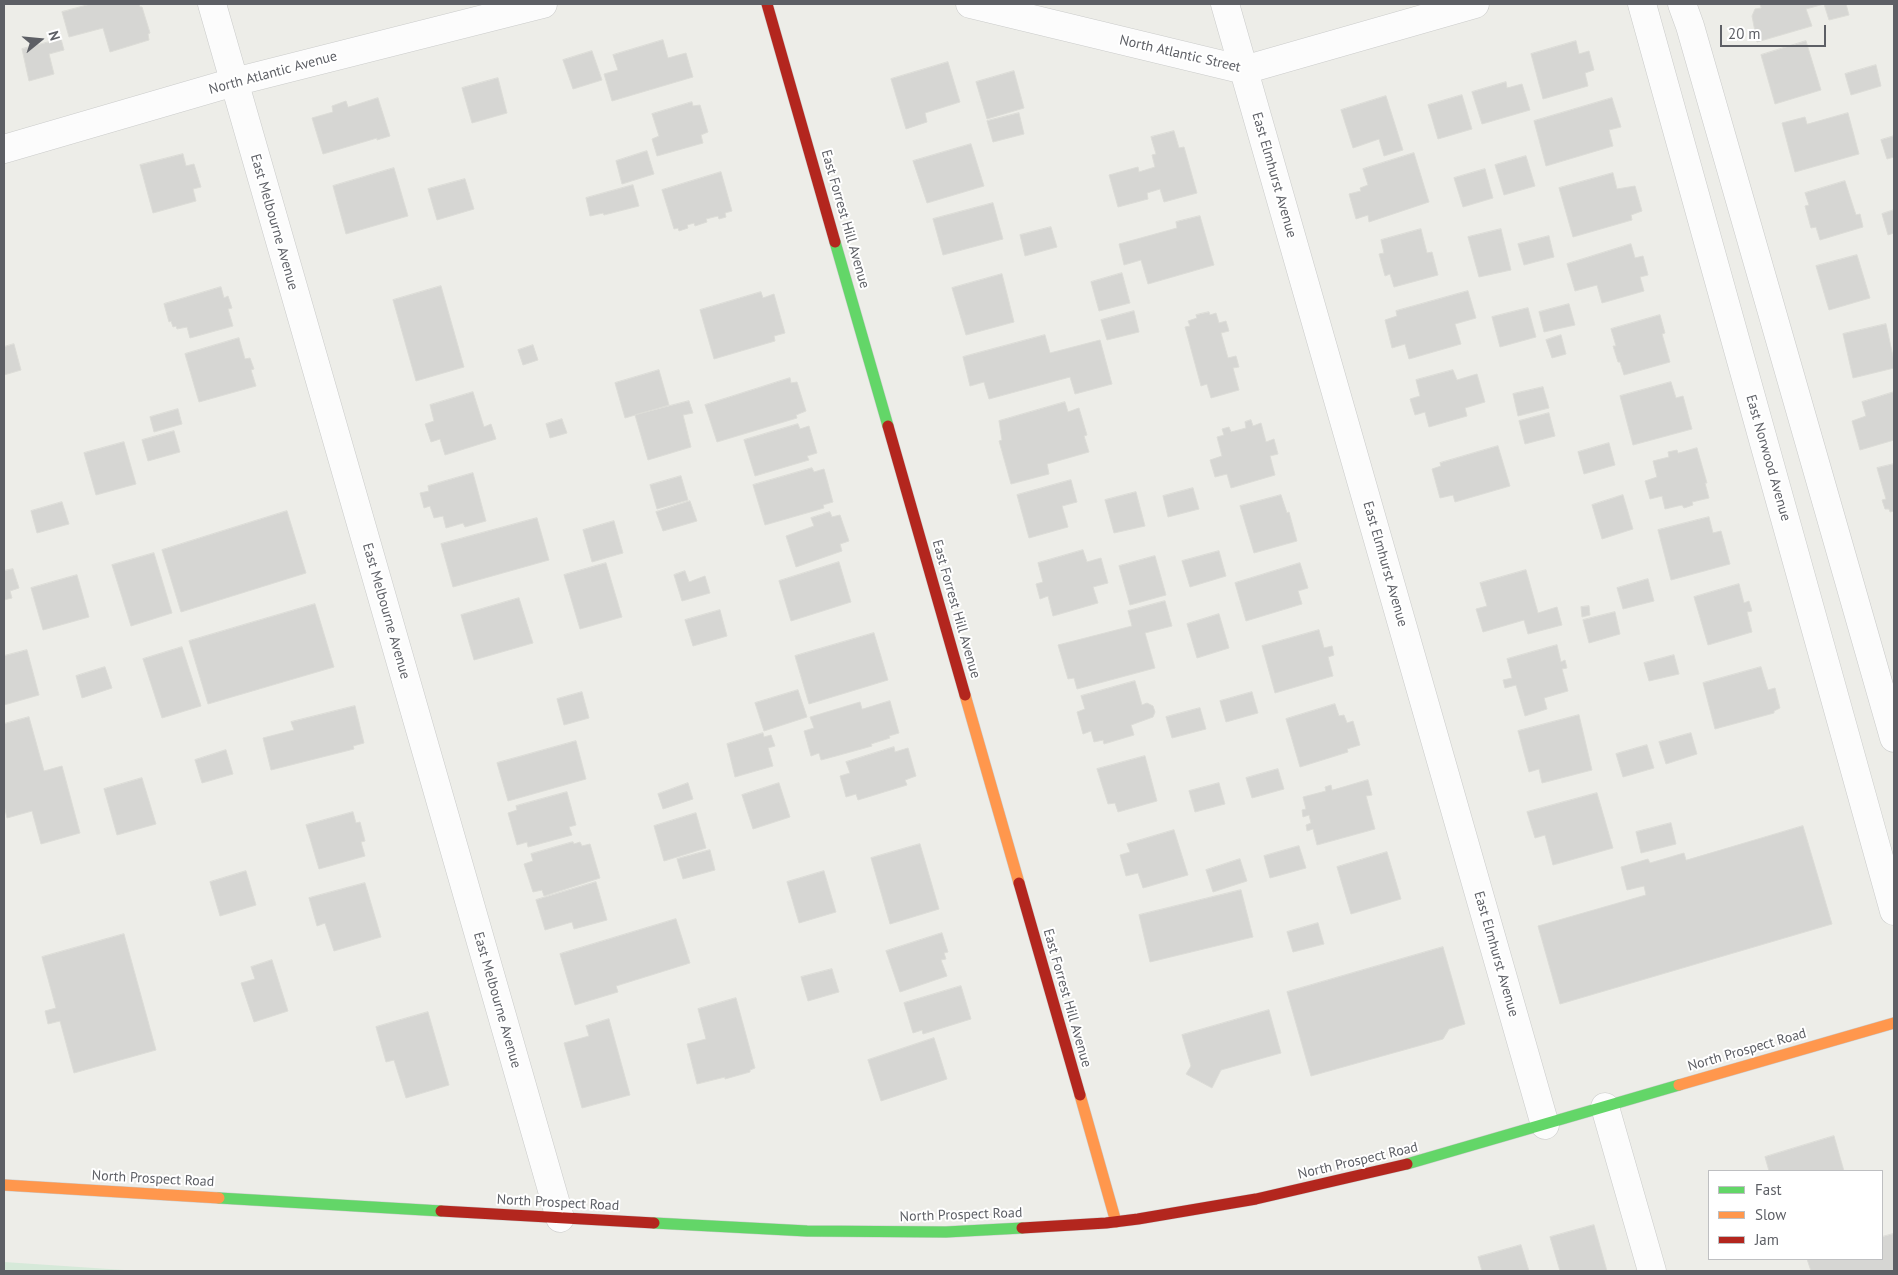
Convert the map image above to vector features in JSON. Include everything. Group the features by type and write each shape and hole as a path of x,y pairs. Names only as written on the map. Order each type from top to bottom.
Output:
{"main road":[{"name":"East Forrest Hill Avenue","path":"767,4 1116,1222"},
{"name":"North Prospect Road","path":"4,1184 731,1228 890,1232 1014,1229 1116,1222 1230,1204 1311,1188 1426,1160 1894,1023"}],"street":[{"name":"East Melbourne Avenue","path":"212,4 560,1218"},
{"name":"North Atlantic Avenue","path":"4,149 234,82 543,4"},
{"name":"North Atlantic Street","path":"970,4 1244,70 1475,4"},
{"name":"East Elmhurst Avenue","path":"1225,4 1545,1124"},
{"name":"East Norwood Avenue","path":"1642,4 1894,911"},
{"path":"1682,4 1690,26 1894,738"},
{"path":"1605,1107 1652,1271"}],"green space":[{"path":"4,1262 139,1271 4,1271"}],"building":[{"path":"91,4 139,4 142,7 150,33 148,34 149,40 110,52 103,28 69,37 62,12"},
{"path":"1760,4 1824,4 1806,9 1812,26 1757,42 1752,16 1755,9 1761,8"},
{"path":"1824,4 1846,4 1849,15 1829,20"},
{"path":"61,39 64,50 49,54 54,74 29,81 22,49"},
{"path":"663,40 668,58 686,53 693,77 612,101 604,74 618,70 613,55"},
{"path":"1576,41 1579,54 1589,51 1594,70 1585,73 1588,86 1543,99 1531,54"},
{"path":"1806,41 1821,90 1775,104 1761,55"},
{"path":"592,51 602,80 573,89 563,60"},
{"path":"948,62 960,102 925,113 927,122 906,129 891,79"},
{"path":"1876,65 1881,86 1851,95 1845,74"},
{"path":"1014,71 1024,108 987,119 976,82"},
{"path":"498,78 507,113 472,123 462,88"},
{"path":"1506,82 1507,88 1522,84 1530,110 1482,124 1472,92"},
{"path":"1462,95 1472,129 1438,139 1428,105"},
{"path":"1386,96 1403,150 1384,156 1379,139 1353,148 1341,110"},
{"path":"378,98 390,136 323,154 312,118 333,112 332,106 346,101 348,107"},
{"path":"1612,98 1621,127 1609,130 1613,146 1546,166 1534,121"},
{"path":"692,102 693,106 700,105 708,132 701,135 703,143 657,156 652,139 659,136 652,114"},
{"path":"1019,113 1024,134 993,142 987,121"},
{"path":"1848,113 1859,154 1795,172 1782,123 1805,117 1807,124"},
{"path":"1174,131 1179,148 1184,147 1197,193 1164,202 1160,189 1147,193 1148,199 1118,207 1109,175 1138,167 1139,172 1155,167 1152,155 1156,154 1151,137"},
{"path":"1894,136 1894,157 1887,159 1881,140"},
{"path":"971,144 984,186 927,203 913,161"},
{"path":"647,151 654,174 622,184 616,161"},
{"path":"1414,153 1429,202 1369,222 1368,215 1356,219 1349,194 1361,191 1360,188 1368,185 1363,169"},
{"path":"183,154 186,166 194,164 201,187 193,189 196,201 153,213 140,165"},
{"path":"1526,156 1535,186 1504,195 1495,165"},
{"path":"394,168 408,216 346,234 333,186"},
{"path":"1485,169 1493,198 1463,207 1454,178"},
{"path":"721,172 732,211 725,213 726,217 719,219 718,216 706,219 707,222 695,226 694,223 687,225 688,228 679,231 678,228 674,229 662,190"},
{"path":"1613,173 1617,189 1635,186 1642,211 1631,215 1632,220 1573,237 1559,188"},
{"path":"465,179 474,209 437,220 428,189"},
{"path":"1845,181 1856,215 1860,214 1863,227 1820,240 1816,227 1811,228 1805,206 1809,205 1805,193"},
{"path":"633,185 639,206 604,215 603,213 590,216 586,198"},
{"path":"993,203 1003,239 943,255 933,219"},
{"path":"1894,210 1894,233 1888,235 1882,214"},
{"path":"1200,216 1214,265 1148,284 1141,260 1124,265 1119,244 1177,228 1176,222"},
{"path":"1051,227 1057,247 1025,256 1020,235"},
{"path":"1421,229 1427,253 1432,252 1438,275 1394,287 1390,274 1385,276 1379,254 1384,253 1381,240"},
{"path":"1501,229 1511,270 1479,277 1468,237"},
{"path":"1549,236 1554,257 1524,265 1518,244"},
{"path":"1631,244 1635,258 1643,256 1648,275 1640,277 1644,291 1602,303 1597,285 1575,291 1567,264"},
{"path":"1857,255 1870,298 1829,310 1816,266"},
{"path":"1122,273 1130,303 1099,311 1091,282"},
{"path":"1002,274 1014,322 966,335 952,288"},
{"path":"441,286 464,367 416,381 393,300"},
{"path":"221,287 224,298 228,296 232,308 228,309 233,326 190,338 187,327 177,329 176,326 173,327 171,321 169,322 164,304"},
{"path":"1468,291 1476,318 1455,324 1461,344 1409,359 1405,344 1392,348 1385,320 1397,316 1396,311"},
{"path":"761,292 763,298 774,294 785,333 774,336 775,341 714,359 700,310"},
{"path":"1569,304 1575,325 1544,332 1539,312"},
{"path":"1528,308 1536,337 1500,347 1492,317"},
{"path":"1134,311 1139,332 1107,340 1101,320"},
{"path":"1209,312 1210,315 1216,313 1219,323 1226,321 1229,331 1221,333 1228,358 1236,356 1239,367 1233,368 1239,390 1211,398 1207,384 1201,386 1185,327 1190,326 1188,321 1197,318 1196,315"},
{"path":"1660,315 1665,333 1662,334 1670,362 1624,375 1613,346 1616,346 1611,329"},
{"path":"1886,324 1894,368 1853,378 1843,334"},
{"path":"1045,335 1050,353 1100,340 1112,384 1075,394 1070,377 989,399 984,382 970,386 963,357"},
{"path":"1561,335 1566,354 1552,358 1546,340"},
{"path":"239,338 245,359 250,358 254,369 251,370 256,386 199,402 185,354"},
{"path":"14,344 21,370 4,375 4,347"},
{"path":"533,345 538,360 523,365 518,350"},
{"path":"659,370 669,405 625,418 615,383"},
{"path":"1453,370 1457,380 1477,374 1485,402 1465,408 1467,416 1429,427 1425,412 1415,415 1410,399 1420,396 1416,380"},
{"path":"790,378 791,383 797,382 806,411 796,415 797,418 717,442 705,405"},
{"path":"1671,382 1676,398 1683,396 1692,429 1633,445 1620,396"},
{"path":"1543,387 1549,408 1518,416 1513,394"},
{"path":"473,392 484,427 491,424 496,439 445,455 440,439 431,442 425,424 434,421 430,405"},
{"path":"1894,392 1894,440 1860,450 1852,421 1866,416 1862,402"},
{"path":"689,401 693,413 683,415 691,447 648,460 635,415"},
{"path":"1065,402 1068,412 1079,408 1087,435 1084,436 1089,452 1047,464 1049,474 1011,484 999,441 1002,440 999,421"},
{"path":"178,409 182,424 154,432 150,417"},
{"path":"1549,413 1555,436 1525,444 1519,421"},
{"path":"562,419 567,433 550,438 546,424"},
{"path":"1251,420 1253,426 1261,423 1266,442 1274,439 1278,454 1270,456 1275,475 1231,488 1227,474 1215,477 1210,460 1222,456 1217,437 1224,435 1222,429 1229,427 1231,432 1246,428 1245,422"},
{"path":"798,424 800,429 809,426 817,453 807,456 809,460 755,476 744,440"},
{"path":"174,431 180,452 148,461 142,440"},
{"path":"124,442 136,484 96,495 84,453"},
{"path":"1609,443 1615,465 1584,474 1578,452"},
{"path":"1498,446 1510,486 1455,502 1453,495 1440,498 1432,469 1441,466 1440,463"},
{"path":"1697,448 1707,483 1705,483 1709,498 1692,502 1693,505 1684,508 1682,505 1665,509 1662,496 1650,499 1645,481 1657,477 1653,461 1669,457 1668,452 1677,450 1678,453"},
{"path":"1894,464 1894,511 1890,512 1889,509 1885,509 1882,500 1886,499 1877,468"},
{"path":"812,468 814,472 824,469 833,502 823,505 824,508 765,525 753,485"},
{"path":"473,473 486,521 465,527 463,523 446,528 443,516 434,518 430,506 424,508 420,493 429,491 428,486"},
{"path":"681,476 688,500 657,509 650,485"},
{"path":"1071,480 1077,502 1062,506 1068,527 1029,538 1017,495"},
{"path":"1193,488 1199,509 1168,517 1163,496"},
{"path":"1136,492 1145,526 1114,533 1105,500"},
{"path":"1281,495 1287,513 1289,512 1297,541 1254,553 1240,506"},
{"path":"1623,495 1633,529 1602,539 1592,505"},
{"path":"690,501 697,521 663,531 656,512"},
{"path":"62,502 69,524 37,533 31,511"},
{"path":"287,511 306,573 181,612 162,550"},
{"path":"830,512 832,517 840,515 849,541 840,544 842,551 796,567 786,536 814,526 811,518"},
{"path":"1709,517 1713,533 1721,531 1730,564 1671,580 1658,530"},
{"path":"537,518 549,560 453,587 441,544"},
{"path":"614,521 623,553 592,562 583,530"},
{"path":"1083,550 1087,562 1101,558 1108,583 1093,587 1098,603 1053,616 1048,596 1040,599 1036,584 1043,582 1038,563"},
{"path":"1219,551 1226,576 1190,587 1182,561"},
{"path":"154,553 172,613 131,626 112,565"},
{"path":"1155,556 1166,595 1130,605 1119,566"},
{"path":"839,562 851,602 791,621 779,581"},
{"path":"606,563 622,617 580,629 564,575"},
{"path":"1300,563 1308,588 1298,591 1302,604 1246,621 1235,583"},
{"path":"13,569 19,588 10,591 12,598 4,600 4,571"},
{"path":"1526,570 1538,613 1557,607 1562,625 1528,634 1524,620 1483,632 1476,609 1487,606 1480,583"},
{"path":"685,571 689,582 705,576 710,593 682,601 674,575"},
{"path":"77,575 89,617 43,630 31,588"},
{"path":"1648,579 1654,601 1623,609 1617,588"},
{"path":"1739,584 1744,603 1749,601 1752,611 1747,612 1752,632 1708,645 1694,597"},
{"path":"519,598 533,643 474,660 461,615"},
{"path":"1165,601 1172,626 1145,633 1155,668 1077,689 1074,678 1068,679 1058,645 1132,626 1128,611"},
{"path":"315,604 334,667 208,704 189,641"},
{"path":"1589,606 1590,615 1582,617 1581,607"},
{"path":"720,610 727,636 693,646 685,620"},
{"path":"1615,612 1620,634 1589,643 1583,620"},
{"path":"1219,614 1229,648 1197,658 1187,624"},
{"path":"1319,630 1324,648 1332,646 1334,655 1328,657 1333,676 1275,693 1262,646"},
{"path":"874,633 888,680 809,704 795,656"},
{"path":"1557,645 1561,662 1565,660 1567,668 1562,669 1568,691 1544,698 1547,709 1525,716 1516,685 1505,688 1503,680 1512,678 1507,659"},
{"path":"182,647 201,706 162,718 143,659"},
{"path":"27,650 39,695 4,705 4,656"},
{"path":"1674,655 1679,674 1649,681 1644,663"},
{"path":"105,667 112,688 82,698 76,676"},
{"path":"1761,667 1768,690 1775,688 1780,708 1774,711 1774,713 1715,729 1703,683"},
{"path":"1135,681 1142,705 1147,703 1153,706 1155,712 1153,717 1131,725 1134,735 1104,744 1103,740 1094,742 1091,731 1083,734 1077,712 1085,709 1081,696"},
{"path":"798,690 807,717 764,731 755,703"},
{"path":"582,692 589,718 564,725 557,699"},
{"path":"1252,692 1258,713 1226,722 1220,701"},
{"path":"890,701 899,733 871,744 872,746 821,760 819,753 811,756 804,731 814,728 810,717 860,702 862,709"},
{"path":"1335,704 1339,716 1344,715 1347,723 1353,721 1360,745 1347,749 1348,752 1300,767 1286,719"},
{"path":"355,706 364,743 353,746 354,749 271,770 263,738 294,730 291,722"},
{"path":"1200,708 1206,729 1172,738 1166,717"},
{"path":"1579,715 1592,770 1542,783 1539,769 1529,772 1518,731"},
{"path":"29,717 44,771 62,766 80,833 41,844 32,811 7,818 4,805 4,724"},
{"path":"763,733 764,737 771,735 775,746 768,748 773,766 735,777 727,744"},
{"path":"1691,733 1697,754 1666,764 1659,742"},
{"path":"576,741 586,779 508,801 497,763"},
{"path":"1647,745 1654,768 1623,777 1616,754"},
{"path":"894,747 895,752 908,748 916,776 905,780 907,785 858,800 856,794 846,797 840,776 850,773 846,762"},
{"path":"226,750 233,774 202,783 195,760"},
{"path":"1145,756 1157,801 1118,812 1115,803 1108,804 1097,769"},
{"path":"1278,769 1284,789 1252,798 1246,778"},
{"path":"142,778 156,824 117,835 104,789"},
{"path":"1368,780 1372,795 1366,796 1375,829 1317,845 1313,829 1307,831 1306,825 1311,823 1309,815 1303,817 1302,810 1306,809 1303,797 1326,791 1325,787 1331,785 1332,790"},
{"path":"688,783 693,799 663,809 658,794"},
{"path":"779,783 790,817 753,829 742,795"},
{"path":"1219,783 1225,804 1195,812 1189,791"},
{"path":"567,792 576,825 569,827 572,835 528,847 527,842 517,845 508,813 517,810 516,806"},
{"path":"1597,793 1613,848 1553,865 1545,835 1535,838 1527,812"},
{"path":"353,812 356,823 360,822 365,841 361,842 365,856 319,869 306,825"},
{"path":"696,813 706,848 664,861 654,826"},
{"path":"1671,823 1676,844 1641,853 1636,832"},
{"path":"1803,826 1832,924 1560,1004 1538,926 1646,895 1644,886 1627,890 1621,867 1648,859 1650,863 1684,853 1686,860"},
{"path":"1174,830 1188,875 1143,888 1138,873 1126,876 1120,855 1130,852 1127,844"},
{"path":"573,842 574,844 580,842 582,846 590,844 600,878 544,896 542,890 533,892 524,864 533,861 531,854"},
{"path":"920,844 939,909 890,924 871,858"},
{"path":"1299,846 1306,868 1270,878 1264,856"},
{"path":"710,850 715,870 683,879 677,859"},
{"path":"1387,852 1401,899 1351,914 1337,867"},
{"path":"1240,859 1247,881 1213,892 1206,870"},
{"path":"246,871 256,905 220,916 210,882"},
{"path":"824,871 836,912 799,923 787,882"},
{"path":"596,882 607,920 574,929 572,922 545,930 536,900"},
{"path":"365,883 381,937 334,951 325,923 317,926 309,898"},
{"path":"1241,890 1253,937 1150,962 1139,915"},
{"path":"676,919 690,963 616,986 618,992 575,1005 560,954"},
{"path":"1318,923 1324,944 1293,952 1287,932"},
{"path":"942,933 948,952 944,953 946,959 941,960 947,976 900,992 886,951"},
{"path":"124,934 156,1050 74,1073 60,1021 48,1024 45,1011 56,1008 42,957"},
{"path":"1443,947 1465,1024 1449,1029 1443,1039 1311,1076 1287,992"},
{"path":"272,960 288,1011 254,1022 241,983 255,979 251,967"},
{"path":"832,969 839,992 808,1001 801,977"},
{"path":"961,986 971,1019 923,1034 922,1030 913,1033 904,1003"},
{"path":"736,998 755,1068 750,1070 750,1072 725,1079 725,1077 697,1084 687,1044 706,1039 698,1009"},
{"path":"1269,1010 1281,1053 1221,1070 1212,1088 1186,1074 1191,1066 1182,1035"},
{"path":"428,1012 449,1085 406,1098 394,1060 386,1062 376,1027"},
{"path":"609,1019 630,1095 582,1108 564,1043 589,1036 586,1026"},
{"path":"934,1038 947,1079 881,1101 868,1060"},
{"path":"1834,1136 1844,1170 1769,1170 1765,1157"},
{"path":"1594,1225 1607,1271 1560,1271 1550,1237"},
{"path":"1893,1234 1894,1271 1811,1271 1807,1260 1883,1260 1883,1237"},
{"path":"1521,1245 1529,1271 1482,1271 1478,1257"}],"traffic: fast":[{"path":"835,242 888,426"},
{"path":"1407,1164 1679,1085"},
{"path":"219,1198 441,1211"},
{"path":"654,1223 807,1231 946,1232 1022,1228"}],"traffic: slow":[{"path":"965,695 1019,883"},
{"path":"1679,1085 1894,1023"},
{"path":"1080,1095 1116,1222"},
{"path":"4,1185 219,1198"}],"traffic: jam":[{"path":"767,4 835,242"},
{"path":"888,426 965,695"},
{"path":"1019,883 1080,1095"},
{"path":"1022,1228 1106,1223 1138,1219 1256,1199 1407,1164"},
{"path":"441,1211 654,1223"}]}
